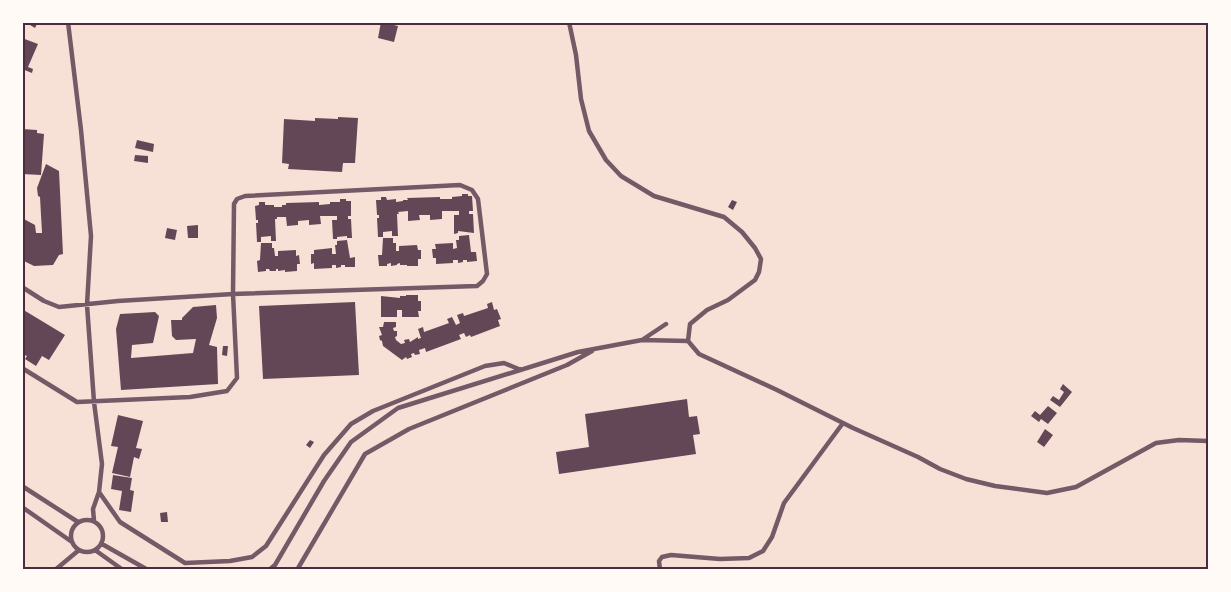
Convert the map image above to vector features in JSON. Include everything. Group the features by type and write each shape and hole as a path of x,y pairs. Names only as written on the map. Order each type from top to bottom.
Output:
{"street":[{"path":"68,22 91,236 87,305 94,402 102,464 99,492 94,509 94,521"},
{"path":"569,22 576,55 581,99 589,131 606,160 621,176 654,196 724,217 742,232 761,259 759,272 755,280 728,300 707,310 690,324 688,341 699,354 910,453 940,469 966,479 996,486 1046,493 1076,487 1156,443 1179,440 1208,441"},
{"path":"22,287 44,301 59,306 233,294 477,286 484,281 487,274 478,199 472,190 460,185 245,196 237,199 234,204 233,294 237,378 227,391 190,397 77,402 22,368"},
{"path":"642,340 666,324"},
{"path":"269,570 275,565 324,480 351,442 398,408 578,352 642,340 688,341"},
{"path":"297,570 365,454 409,428 567,365 595,349"},
{"path":"99,492 120,522 185,563 230,561 252,557 266,546 324,455 351,424 373,411 485,366 504,363 521,370"},
{"path":"660,570 659,562 662,557 671,555 720,559 749,558 763,551 772,536 784,502 843,423"},
{"path":"22,486 78,522"},
{"path":"23,507 72,542 79,550 90,552 102,544 102,528 94,521 83,520 78,522 72,531 72,542"},
{"path":"102,544 148,570"},
{"path":"55,570 79,550"},
{"path":"95,550 123,570"}],"building":[{"path":"25,22 38,22 35,28"},
{"path":"381,22 398,26 394,42 378,38"},
{"path":"22,38 38,44 28,67 33,69 32,73 22,69 24,63 22,62"},
{"path":"338,117 358,118 355,163 343,163 342,172 288,169 289,164 282,163 284,119 315,121 315,118 338,119"},
{"path":"22,129 37,130 37,133 44,134 41,175 22,174"},
{"path":"137,140 154,144 153,152 135,148"},
{"path":"135,155 148,156 148,163 134,161"},
{"path":"46,164 59,171 63,254 59,255 53,265 34,266 22,260 22,218 35,225 36,233 42,233 40,197 38,196 37,188"},
{"path":"462,194 472,196 473,211 469,211 469,214 473,214 474,233 458,231 458,233 454,234 454,215 459,215 459,211 442,211 442,219 430,220 430,215 419,215 420,220 408,221 408,211 398,212 399,214 397,214 398,236 392,236 392,231 383,232 383,237 378,237 377,218 379,218 379,215 377,215 376,200 381,200 381,197 386,197 387,200 396,199 396,202 408,200 407,198 440,197 440,199 452,199 452,197 462,196"},
{"path":"340,199 351,201 351,216 348,216 348,219 351,219 352,238 347,238 347,236 333,239 332,220 337,220 337,216 320,216 321,224 309,225 309,220 298,221 298,225 287,226 286,217 277,217 275,219 276,241 271,241 271,236 261,237 261,242 257,242 256,223 258,223 258,220 256,220 255,206 259,205 259,202 265,202 265,205 274,205 274,207 282,207 286,203 319,202 319,205 330,204 330,202 340,202"},
{"path":"732,200 737,202 733,210 728,207"},
{"path":"198,225 198,238 188,238 187,226"},
{"path":"167,228 177,230 175,240 165,238"},
{"path":"469,235 471,252 476,252 477,261 467,262 467,260 463,260 463,262 458,263 458,260 453,260 453,263 436,264 436,258 433,258 432,249 436,249 435,244 453,243 453,249 457,248 456,240 459,240 459,236"},
{"path":"383,238 393,238 393,243 396,243 396,251 399,251 399,246 417,245 418,250 421,250 421,259 418,259 418,266 400,265 400,263 391,266 391,263 387,264 387,266 379,266 378,255 382,255"},
{"path":"347,240 350,258 355,257 355,267 341,265 341,267 336,268 336,265 332,265 332,268 314,269 314,263 311,264 311,254 314,254 314,250 332,248 332,254 336,254 335,245 337,245 337,241"},
{"path":"261,243 272,243 275,256 278,256 278,251 296,250 296,256 299,255 300,264 297,264 297,271 285,272 285,270 278,271 276,269 276,271 270,271 266,269 266,271 258,272 257,261 260,260"},
{"path":"418,295 418,301 421,301 421,311 418,311 419,317 402,317 402,310 397,310 397,317 381,317 381,296 400,298 400,296"},
{"path":"355,302 359,375 263,379 259,306"},
{"path":"492,302 494,310 497,309 501,319 498,320 500,326 471,337 470,335 466,337 464,333 459,335 461,339 426,352 425,348 419,350 420,354 411,354 412,357 407,359 406,357 402,360 383,346 380,340 379,336 382,335 379,327 383,327 384,322 396,322 396,327 393,328 394,331 397,331 397,336 395,337 401,344 405,343 404,340 409,339 410,342 418,337 418,339 421,338 418,329 423,327 424,332 449,323 447,319 452,317 456,325 460,323 457,315 463,313 464,316 488,308 487,304"},
{"path":"216,305 217,318 209,345 217,347 218,384 121,390 116,329 120,314 155,312 159,316 153,343 132,345 131,358 193,353 196,339 176,340 172,336 171,320 182,320 193,307"},
{"path":"22,309 65,335 49,360 42,356 36,366 25,359 27,356 22,354"},
{"path":"223,346 228,346 227,356 222,355"},
{"path":"1063,384 1072,392 1060,407 1050,400 1053,396 1059,400 1064,392 1060,389"},
{"path":"687,399 689,417 697,416 700,434 693,435 696,454 559,474 556,452 589,447 585,414"},
{"path":"1048,406 1057,413 1048,424 1041,419 1039,422 1031,416 1035,411 1040,415"},
{"path":"118,415 143,421 136,448 142,449 139,459 134,457 130,477 112,473 118,447 111,446"},
{"path":"1045,429 1053,435 1044,447 1037,442"},
{"path":"310,440 314,442 310,448 306,445"},
{"path":"113,475 132,478 130,490 134,491 131,512 119,510 122,491 111,489"},
{"path":"167,512 168,522 161,522 160,513"}]}
